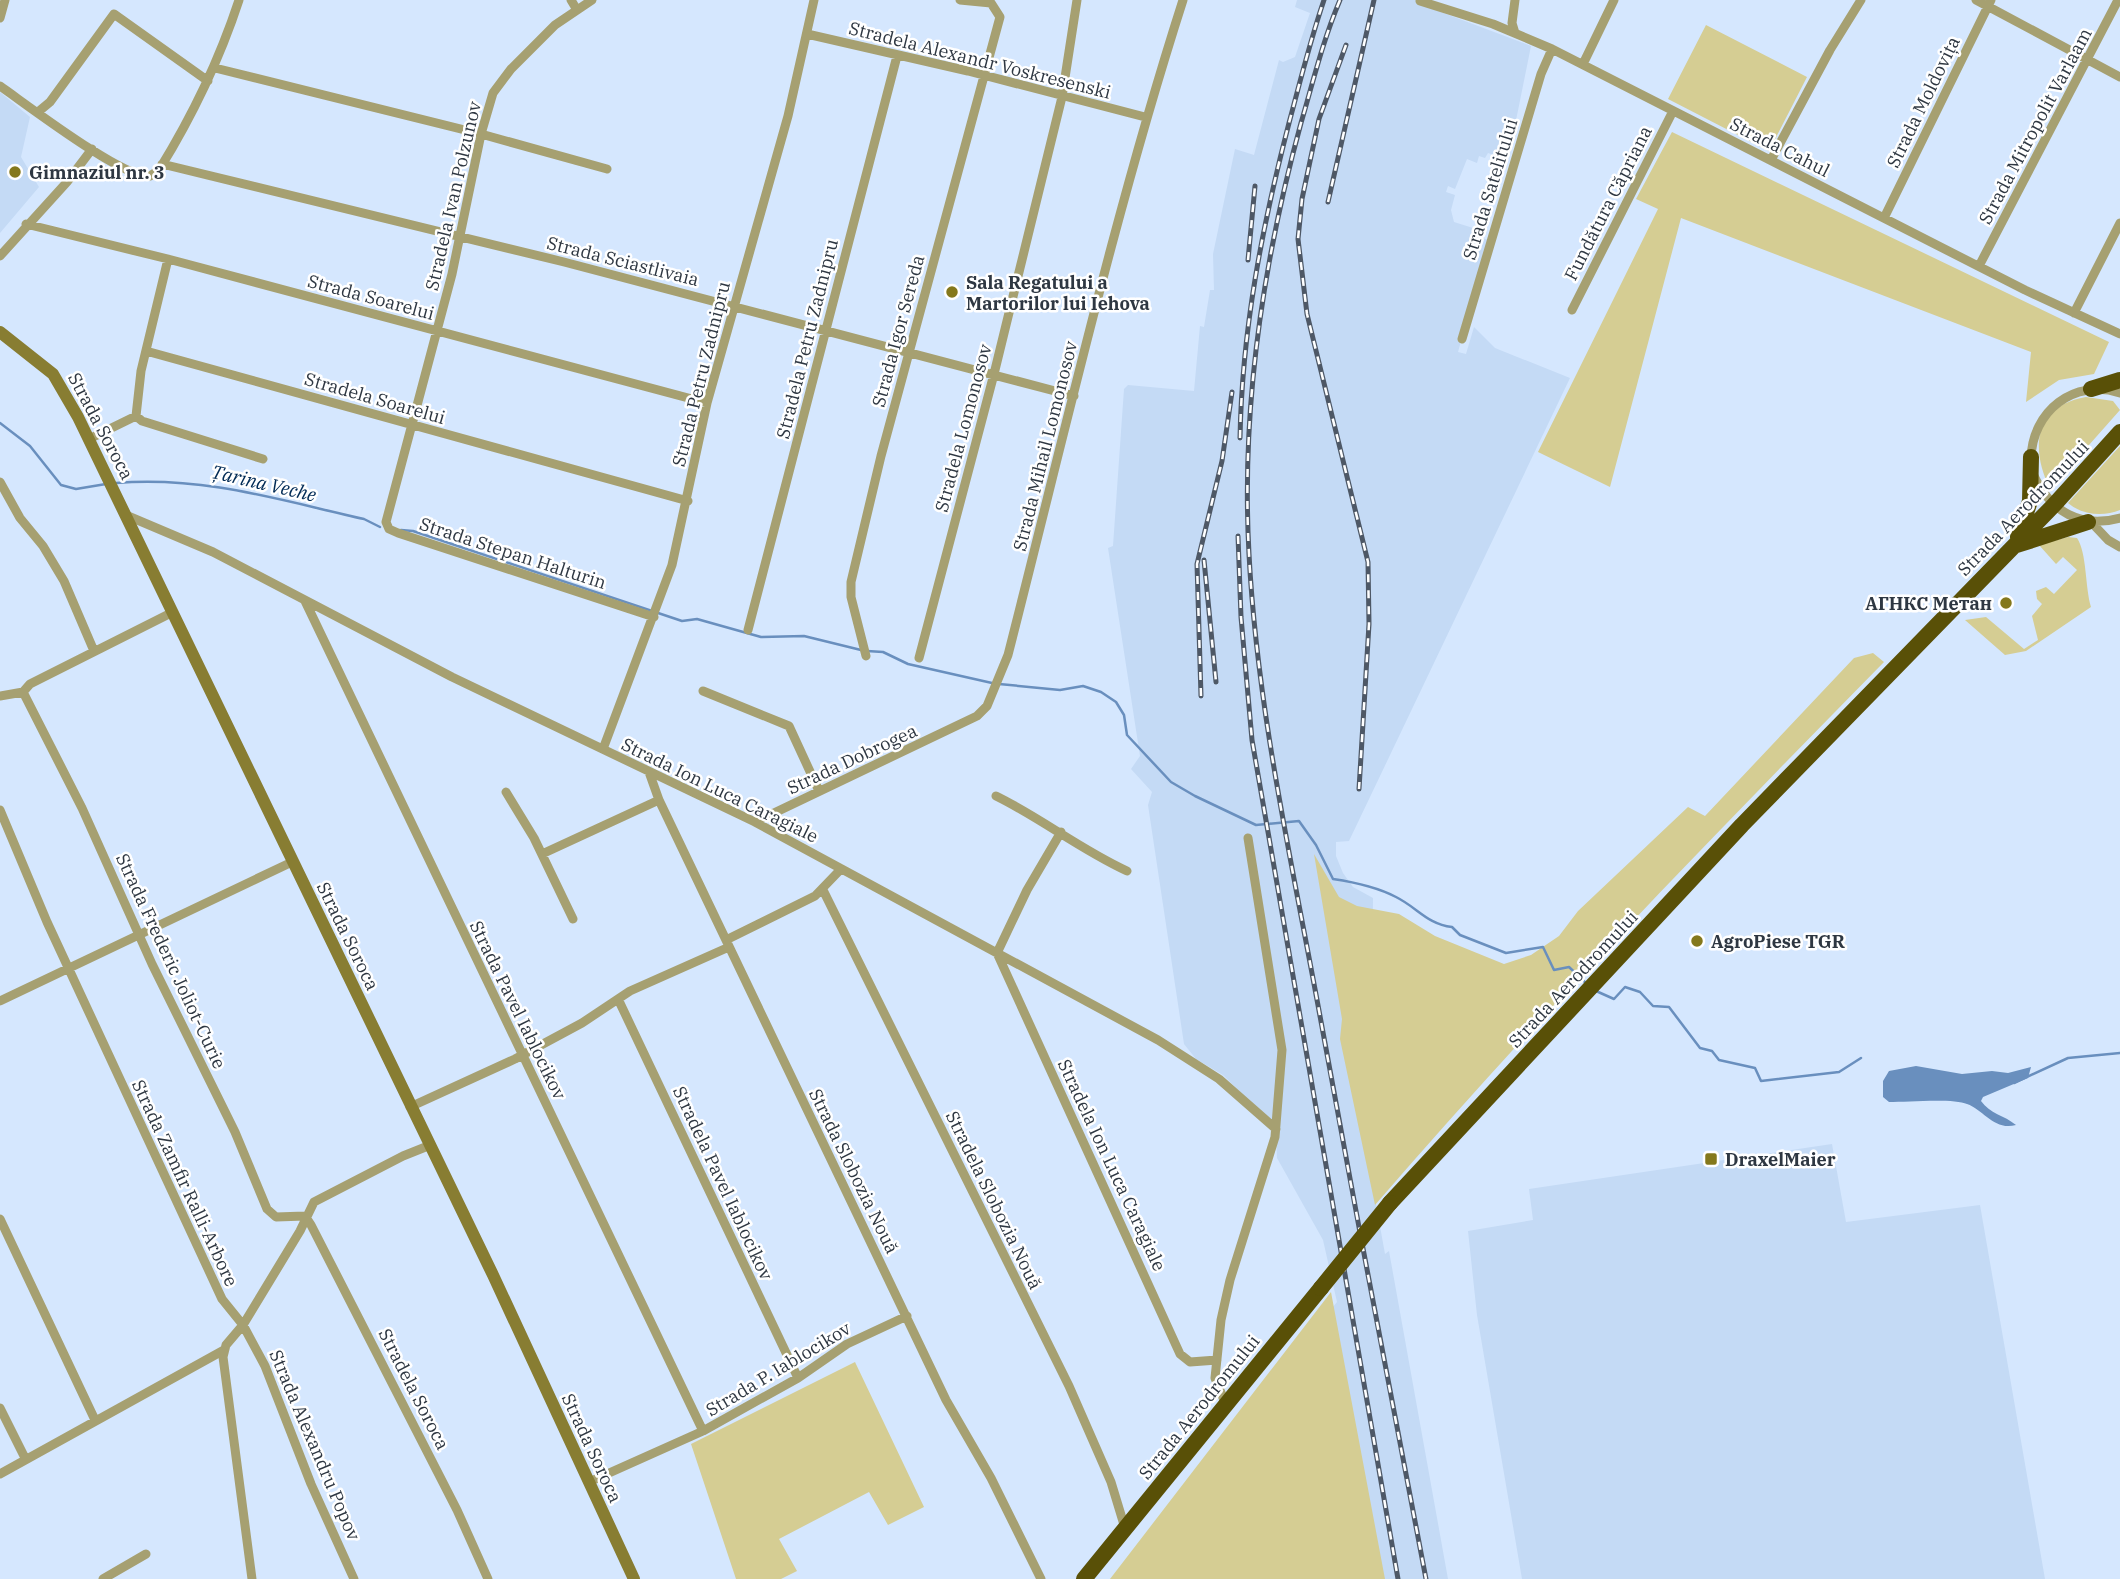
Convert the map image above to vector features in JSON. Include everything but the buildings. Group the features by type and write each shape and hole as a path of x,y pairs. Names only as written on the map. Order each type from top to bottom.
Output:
{"highway":[{"path":"2091,388 2120,380"},
{"name":"Strada Aerodromului","path":"1084,1579 1390,1203 1742,825 2053,506 2120,432"},
{"path":"2014,546 2030,501 2031,457"},
{"path":"2014,546 2089,522"}],"street":[{"path":"0,18 5,0"},
{"path":"0,86 92,149 142,177 153,175 162,164 215,68 239,0"},
{"path":"571,0 577,10"},
{"name":"Stradela Ivan Polzunov","path":"390,502 414,425 461,238 481,134 497,85 555,25 592,0"},
{"name":"Strada Petru Zadnipru","path":"603,749 672,565 688,501 707,403 788,116 814,0"},
{"name":"Strada Igor Sereda","path":"866,656 851,597 851,582 1000,17 991,3 960,0"},
{"name":"Stradela Lomonosov","path":"919,658 994,374 1062,97 1077,0"},
{"name":"Strada Mihail Lomonosov","path":"961,723 977,716 987,706 1008,654 1145,117 1183,0"},
{"path":"1515,0 1512,23 1516,33"},
{"path":"1583,64 1614,0"},
{"path":"1771,160 1830,50 1861,0"},
{"path":"1976,0 1989,4 2120,76"},
{"name":"Strada Mitropolit Varlaam","path":"1979,266 2118,0"},
{"name":"Strada Cahul","path":"1420,1 1516,33 1552,49 1979,266 2120,334"},
{"name":"Strada Moldovița","path":"1885,218 1989,4"},
{"path":"38,112 58,92 114,15 208,81"},
{"name":"Stradela Alexandr Voskresenski","path":"807,34 1145,117"},
{"name":"Strada Satelitului","path":"1462,340 1541,74 1552,49"},
{"name":"Stradela Petru Zadnipru","path":"748,630 897,56"},
{"path":"215,68 481,134 607,169"},
{"name":"Fundătura Căpriana","path":"1572,310 1673,111"},
{"path":"0,256 26,224 67,182 92,149"},
{"name":"Strada Sciastlivaia","path":"162,164 733,306 1074,396"},
{"path":"2074,313 2120,223"},
{"name":"Strada Soarelui","path":"26,224 168,259 707,403"},
{"path":"136,416 146,351 168,259"},
{"name":"Strada Soroca","path":"0,332 53,374 107,473 428,1146 493,1275 634,1579"},
{"name":"Stradela Soarelui","path":"146,351 688,501"},
{"path":"2120,393 2091,388 2071,394 2055,404 2042,419 2033,437 2031,457 2041,492 2053,506 2075,519 2089,522 2120,519"},
{"path":"89,439 136,416"},
{"path":"136,416 142,421 263,459"},
{"path":"0,482 20,518 50,556 94,651"},
{"name":"Strada Stepan Halturin","path":"390,502 386,522 393,531 654,617"},
{"name":"Strada Ion Luca Caragiale","path":"128,516 214,552 305,601 649,772 755,821 1201,1067 1219,1079 1276,1129"},
{"path":"2089,522 2120,547"},
{"name":"Strada Pavel Iablocikov","path":"305,601 703,1431"},
{"path":"0,696 23,692 30,684 173,612"},
{"path":"703,691 789,726 819,791"},
{"name":"Strada Frederic Joliot-Curie","path":"23,692 82,808 234,1132 267,1209 276,1217 305,1216"},
{"name":"Strada Dobrogea","path":"755,821 961,723"},
{"name":"Strada Slobozia Nouă","path":"649,772 659,800 946,1400 991,1478 1041,1579"},
{"path":"506,792 542,854 573,919"},
{"path":"996,796 1061,832 1092,855 1127,871"},
{"path":"542,854 659,800"},
{"name":"Strada Zamfir Ralli-Arbore","path":"0,810 70,970 222,1299 243,1325"},
{"path":"997,953 1027,890 1061,832"},
{"path":"1226,1405 1215,1378 1217,1360 1230,1280 1276,1129 1282,1050 1248,838"},
{"path":"0,1001 292,862"},
{"path":"410,1107 523,1054 619,1001 630,991 728,944 823,890 841,869"},
{"name":"Stradela Slobozia Nouă","path":"823,890 1069,1386 1111,1482 1125,1528"},
{"name":"Stradela Ion Luca Caragiale","path":"997,953 1180,1354 1190,1362 1217,1360"},
{"name":"Stradela Pavel Iablocikov","path":"619,1001 799,1378"},
{"path":"0,1474 24,1458 224,1350 243,1325 300,1231 310,1205 324,1195 428,1146"},
{"name":"Stradela Sorocа","path":"305,1216 426,1448 488,1579"},
{"path":"0,1219 95,1420"},
{"name":"Strada P. Iablocikov","path":"589,1482 703,1431 799,1378 846,1344 907,1316"},
{"name":"Strada Alexandru Popov","path":"243,1325 265,1366 309,1477 354,1579"},
{"path":"224,1350 252,1579"},
{"path":"0,1408 24,1458"},
{"path":"103,1579 146,1553"}],"shaded area":[{"path":"1297,0 1418,0 1417,3 1531,46 1508,160 1488,153 1485,158 1479,156 1477,163 1467,159 1455,189 1448,186 1446,192 1455,195 1451,210 1454,222 1473,228 1472,235 1489,240 1458,352 1466,354 1474,327 1495,348 1570,378 1349,841 1336,842 1336,856 1343,873 1353,887 1373,898 1370,1171 1385,1254 1389,1251 1448,1579 1271,1579 1243,1417 1337,1302 1323,1240 1277,1158 1276,1136 1266,1117 1223,1075 1196,1059 1184,1044 1148,805 1152,792 1131,769 1140,756 1108,548 1113,546 1124,389 1128,385 1194,391 1200,326 1204,327 1210,290 1214,290 1213,254 1235,149 1254,155 1279,60 1283,62 1295,57 1310,13 1295,7"},
{"path":"1706,25 1807,77 1769,151 1668,99"},
{"name":"Gimnaziul nr. 3","path":"0,92 30,117 21,157 39,187 0,233"},
{"path":"1672,132 2109,342 2094,374 2059,380 2026,402 2031,352 1681,218 1610,487 1538,452 1658,209 1636,199"},
{"path":"2086,397 2113,401 2120,410 2050,489 2040,459 2041,431 2046,419 2056,409"},
{"path":"2120,446 2120,510 2093,514 2068,503"},
{"path":"2068,537 2077,538 2080,544 2091,607 2026,651 2005,655 1965,620 1986,617 2024,649 2038,640 2032,616 2042,604 2037,599 2036,591 2046,587 2054,594 2077,570 2063,557 2056,564 2039,545"},
{"path":"1873,653 1884,662 1561,997 1375,1205 1340,1039 1342,1019 1314,854 1339,897 1357,906 1399,914 1435,936 1504,964 1531,955 1559,936 1578,911 1688,807 1705,816 1854,658"},
{"path":"1832,1144 1846,1222 1980,1205 2045,1579 1522,1579 1477,1315 1468,1231 1533,1220 1529,1189"},
{"path":"1331,1292 1385,1579 1110,1579"},
{"path":"855,1362 924,1507 888,1525 869,1492 779,1539 797,1571 781,1579 736,1579 691,1444"}],"water":[{"path":"1916,1066 1962,1074 1992,1071 2008,1073 2031,1067 2028,1078 1983,1097 1981,1101 2016,1125 1995,1123 1961,1102 1889,1102 1883,1097 1883,1081 1889,1071"}],"waterway":[{"name":"Țarina Veche","path":"0,423 30,446 61,485 76,489 106,484"},
{"name":"Țarina Veche","path":"116,483 180,483 242,491 364,519 380,527"},
{"path":"401,530 413,531 682,621 697,619 761,637 804,636 861,650"},
{"path":"867,651 883,652 908,664 992,683"},
{"path":"999,684 1060,690 1083,686 1101,692 1116,702 1124,715 1127,735 1171,782 1256,825 1299,821 1316,845 1333,879 1389,893 1436,923 1452,927 1460,935 1506,953 1543,947 1554,970 1569,967 1588,985"},
{"path":"1596,991 1614,999 1625,987 1640,992 1653,1006 1669,1007 1700,1048 1712,1051 1719,1060 1755,1068 1761,1081 1839,1072 1861,1058"},
{"path":"2014,1083 2068,1058 2120,1053"}],"railway":[{"path":"1240,438 1249,318 1262,240 1289,123 1324,0"},
{"path":"1340,0 1323,46 1301,123 1266,282 1248,445 1249,554 1253,612 1277,786 1426,1579"},
{"path":"1328,202 1374,0"},
{"path":"1346,45 1319,119 1302,199 1298,239 1307,314 1368,562 1369,624 1359,789"},
{"path":"1248,260 1255,186"},
{"path":"1201,696 1197,564 1222,461 1232,392"},
{"path":"1238,536 1241,617 1252,740 1398,1579"},
{"path":"1204,560 1216,682"}],"place":[{"name":"Gimnaziul nr. 3","path":"15,172"},
{"name":"Sala Regatului a Martorilor lui Iehova","path":"952,292"},
{"name":"АГНКС Метан","path":"2006,603"},
{"name":"AgroPiese TGR","path":"1697,941"},
{"name":"DraxelMaier","path":"1711,1159"}]}
